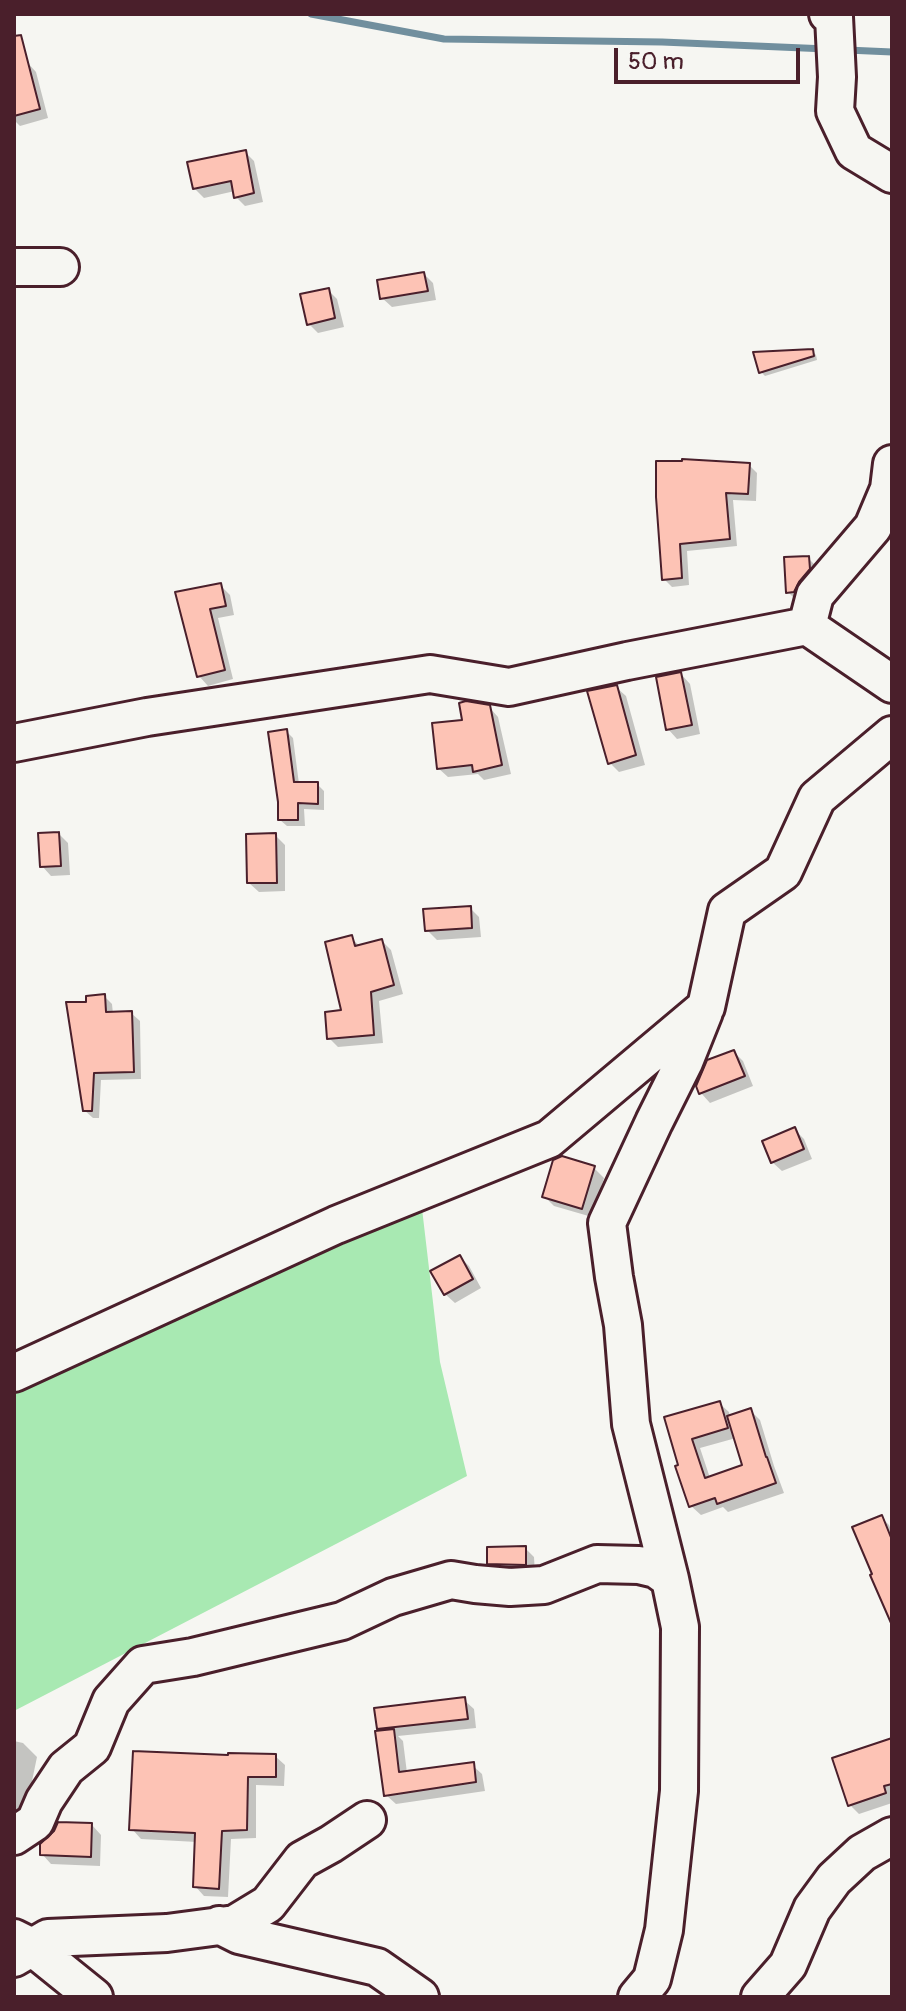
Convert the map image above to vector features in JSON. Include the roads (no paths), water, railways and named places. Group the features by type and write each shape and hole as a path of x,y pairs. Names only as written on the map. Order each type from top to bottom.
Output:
{"street":[{"path":"828,14 834,17 835,111 854,151 892,174"},
{"path":"14,267 60,267"},
{"path":"807,626 815,595 873,527 889,489 892,464"},
{"path":"14,743 147,717 430,674 509,687 807,626 892,684"},
{"path":"637,1997 652,1979 664,1930 679,1791 680,1627 631,1424 623,1325 607,1223 684,1062 706,1007 727,911 783,872 817,798 892,735"},
{"path":"14,1373 336,1225 549,1139 706,1007"},
{"path":"14,1836 35,1822 44,1801 66,1768 92,1747 111,1701 143,1665 193,1657 342,1621 393,1597 451,1580 510,1587 544,1585 597,1564 639,1565 656,1569 670,1579"},
{"path":"19,1943 48,1938 167,1933 235,1924 268,1904 302,1860 367,1820"},
{"path":"760,1997 788,1965 812,1909 834,1879 862,1853 892,1836"},
{"path":"219,1925 239,1935 377,1967 420,1997"},
{"path":"19,1943 94,1997"}],"waterway":[{"path":"311,14 444,39 662,42 827,49"},
{"path":"847,50 892,52"}]}
